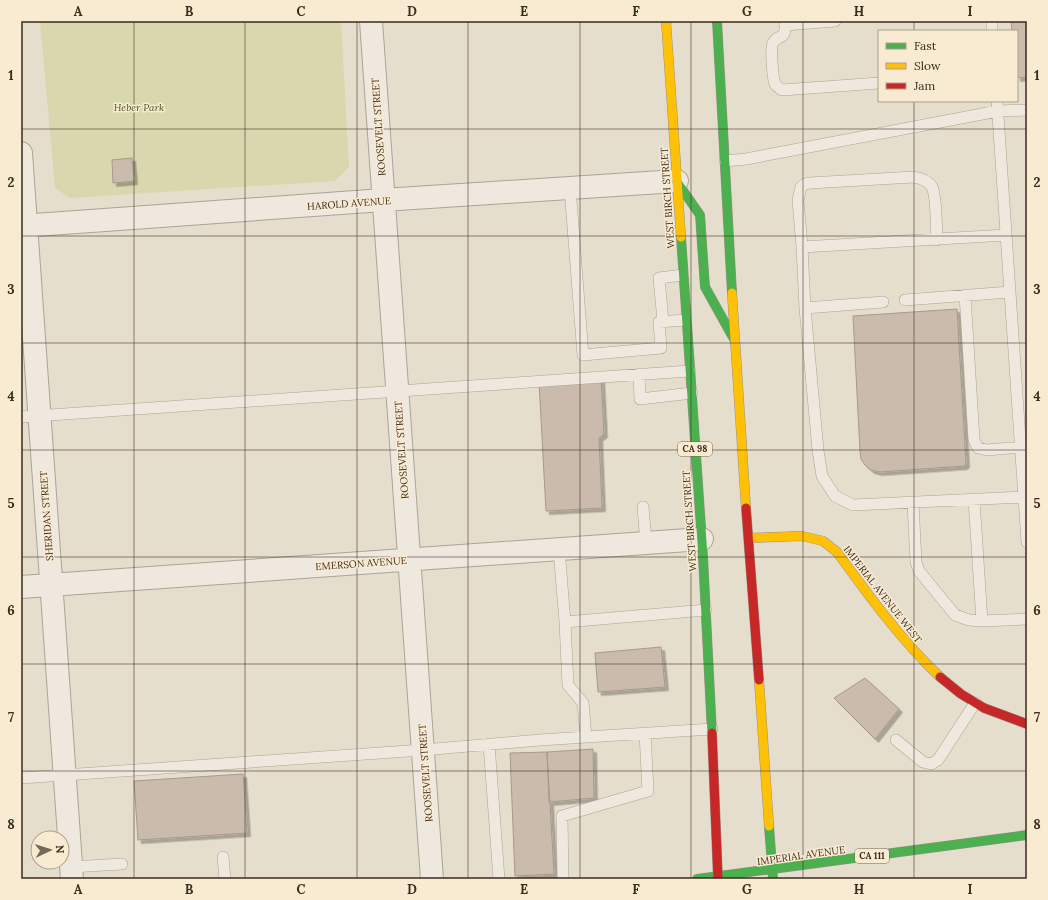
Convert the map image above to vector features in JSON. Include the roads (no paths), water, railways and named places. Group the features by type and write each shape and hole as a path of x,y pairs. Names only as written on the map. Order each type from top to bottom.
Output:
{"main road":[{"name":"WEST BIRCH STREET","path":"666,21 702,539 718,878"},
{"path":"717,21 736,344 772,874"},
{"path":"677,181 700,216 705,287 736,344"},
{"name":"IMPERIAL AVENUE WEST","path":"749,538 802,536 823,541 837,552 903,641 940,677 985,709 1027,724"},
{"name":"IMPERIAL AVENUE","path":"697,879 772,874 1027,835"}],"street":[{"name":"ROOSEVELT STREET","path":"371,21 432,879"},
{"name":"SHERIDAN STREET","path":"21,153 30,417 50,585 71,873"},
{"name":"HAROLD AVENUE","path":"24,226 383,200 677,181"},
{"name":"EMERSON AVENUE","path":"21,587 702,539"}],"lane":[{"path":"835,21 785,23 786,32 772,44 771,52 774,82 777,87 782,90 878,83"},
{"path":"725,161 753,158 998,106 1027,110"},
{"path":"998,106 1010,292 1023,410 1021,447 1027,542"},
{"path":"937,240 934,196 931,186 922,178 905,177 810,182 801,187 798,200 805,308 818,450 822,476 836,496 853,506 1024,497"},
{"path":"570,188 583,355 661,348 659,322 686,320"},
{"path":"802,247 1006,235"},
{"path":"663,321 659,278 683,275"},
{"path":"905,300 1010,292"},
{"path":"965,296 974,440 978,448 987,450 1021,447"},
{"path":"805,308 883,302"},
{"path":"30,417 690,371"},
{"path":"638,374 640,399 692,393"},
{"path":"974,500 982,621"},
{"path":"913,503 916,562 919,571 956,615 969,620 982,621 1027,618"},
{"path":"643,507 646,543"},
{"path":"560,549 568,685 583,703 586,737"},
{"path":"565,622 706,610"},
{"path":"896,740 923,762 931,764 938,760 975,703"},
{"path":"21,778 712,729"},
{"path":"563,879 562,816 648,791 645,733"},
{"path":"489,744 499,879"},
{"path":"223,857 225,879"},
{"path":"71,873 122,864"}],"park label":[{"name":"Heber Park","path":"139,107"}]}
